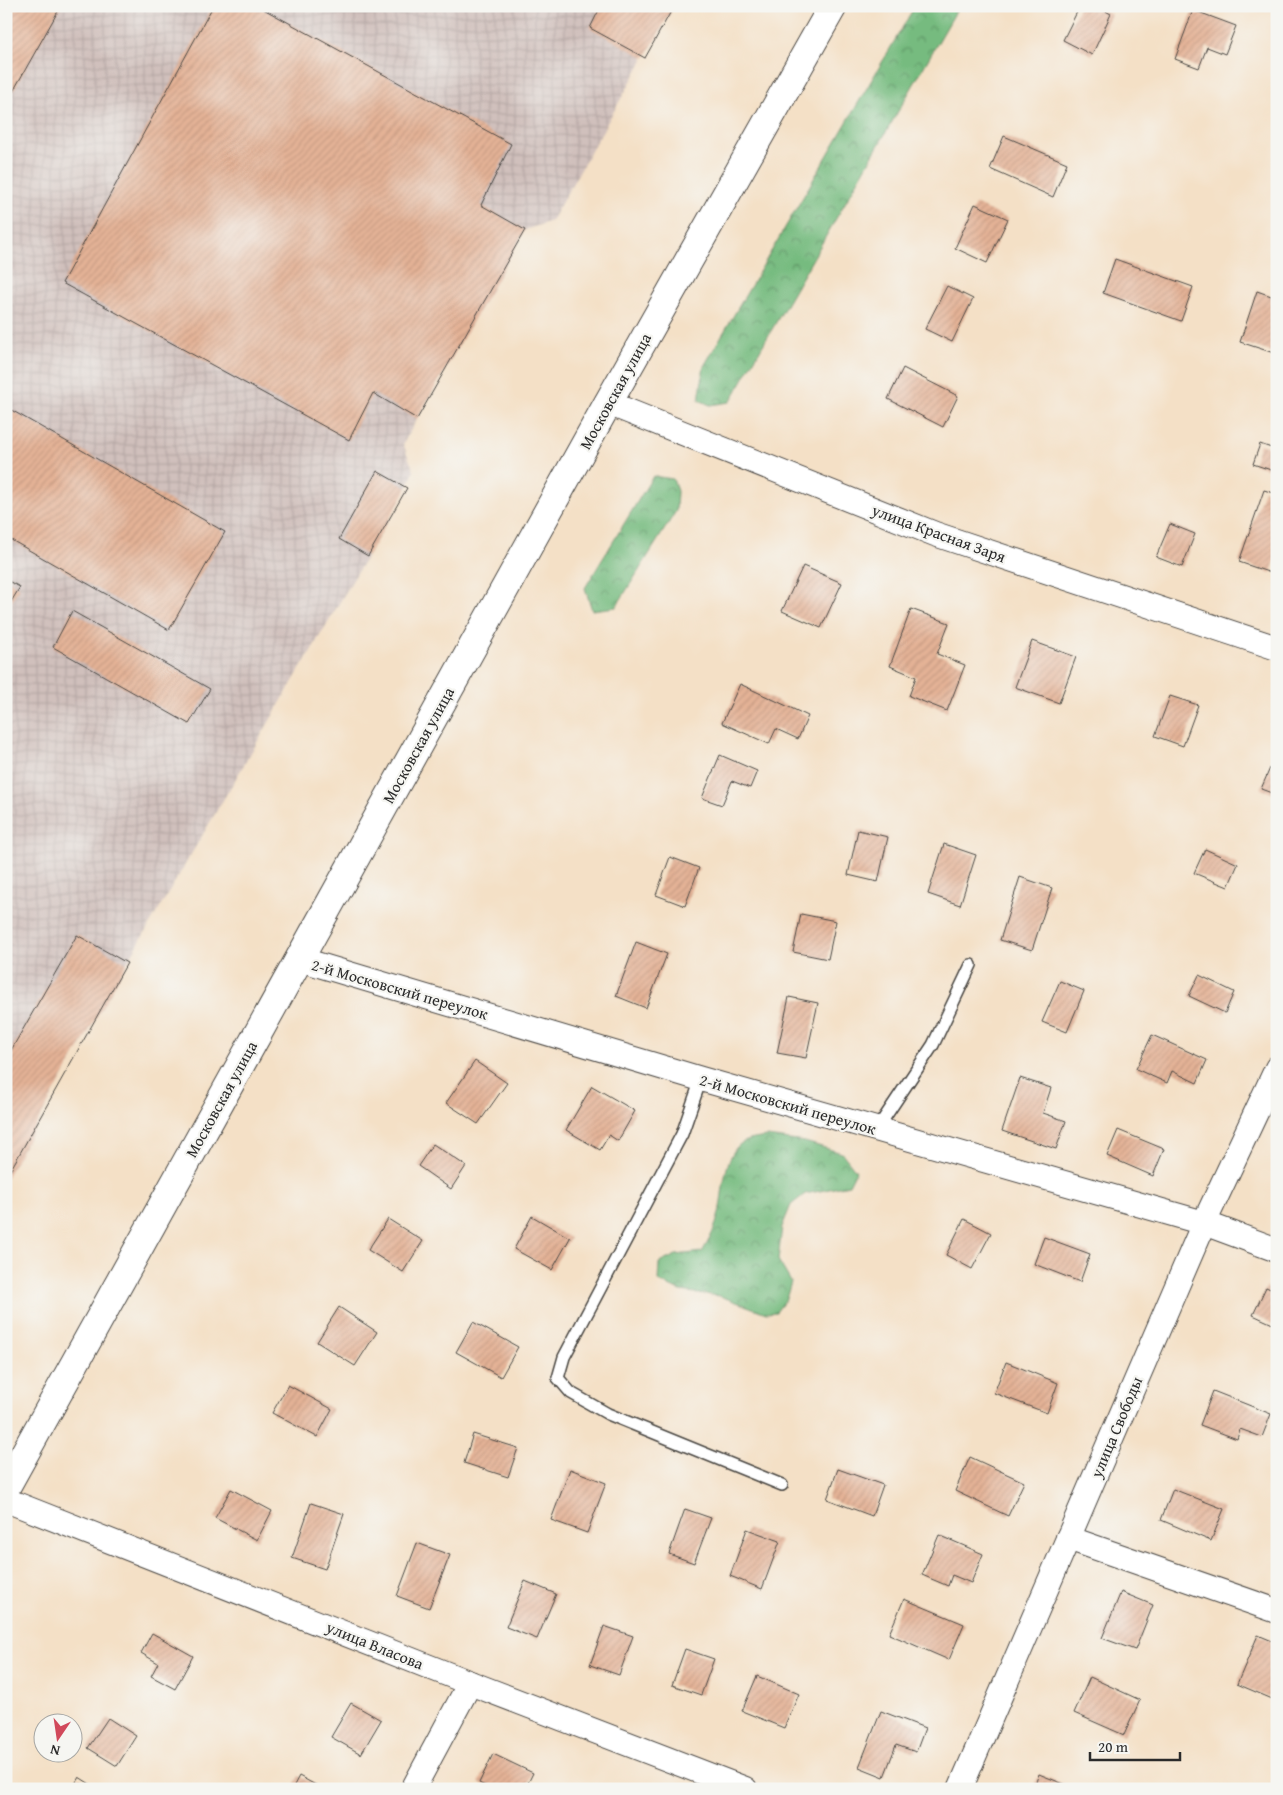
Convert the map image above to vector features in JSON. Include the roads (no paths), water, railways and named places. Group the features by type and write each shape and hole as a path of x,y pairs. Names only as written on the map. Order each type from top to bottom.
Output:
{"main road":[{"name":"Московская улица","path":"6,1487 608,403 833,6"}],"street":[{"name":"улица Красная Заря","path":"608,403 935,534 1277,648"},
{"name":"2-й Московский переулок","path":"299,960 702,1079 1204,1222 1277,1250"},
{"name":"улица Свободы","path":"960,1789 1204,1222 1277,1068"},
{"name":"улица Власова","path":"6,1500 745,1789"},
{"path":"1068,1538 1277,1611"},
{"path":"413,1789 470,1683"}],"lane":[{"path":"877,1129 933,1045 971,965"},
{"path":"702,1079 682,1134 564,1357 558,1378 572,1393 608,1414 782,1485"}]}
